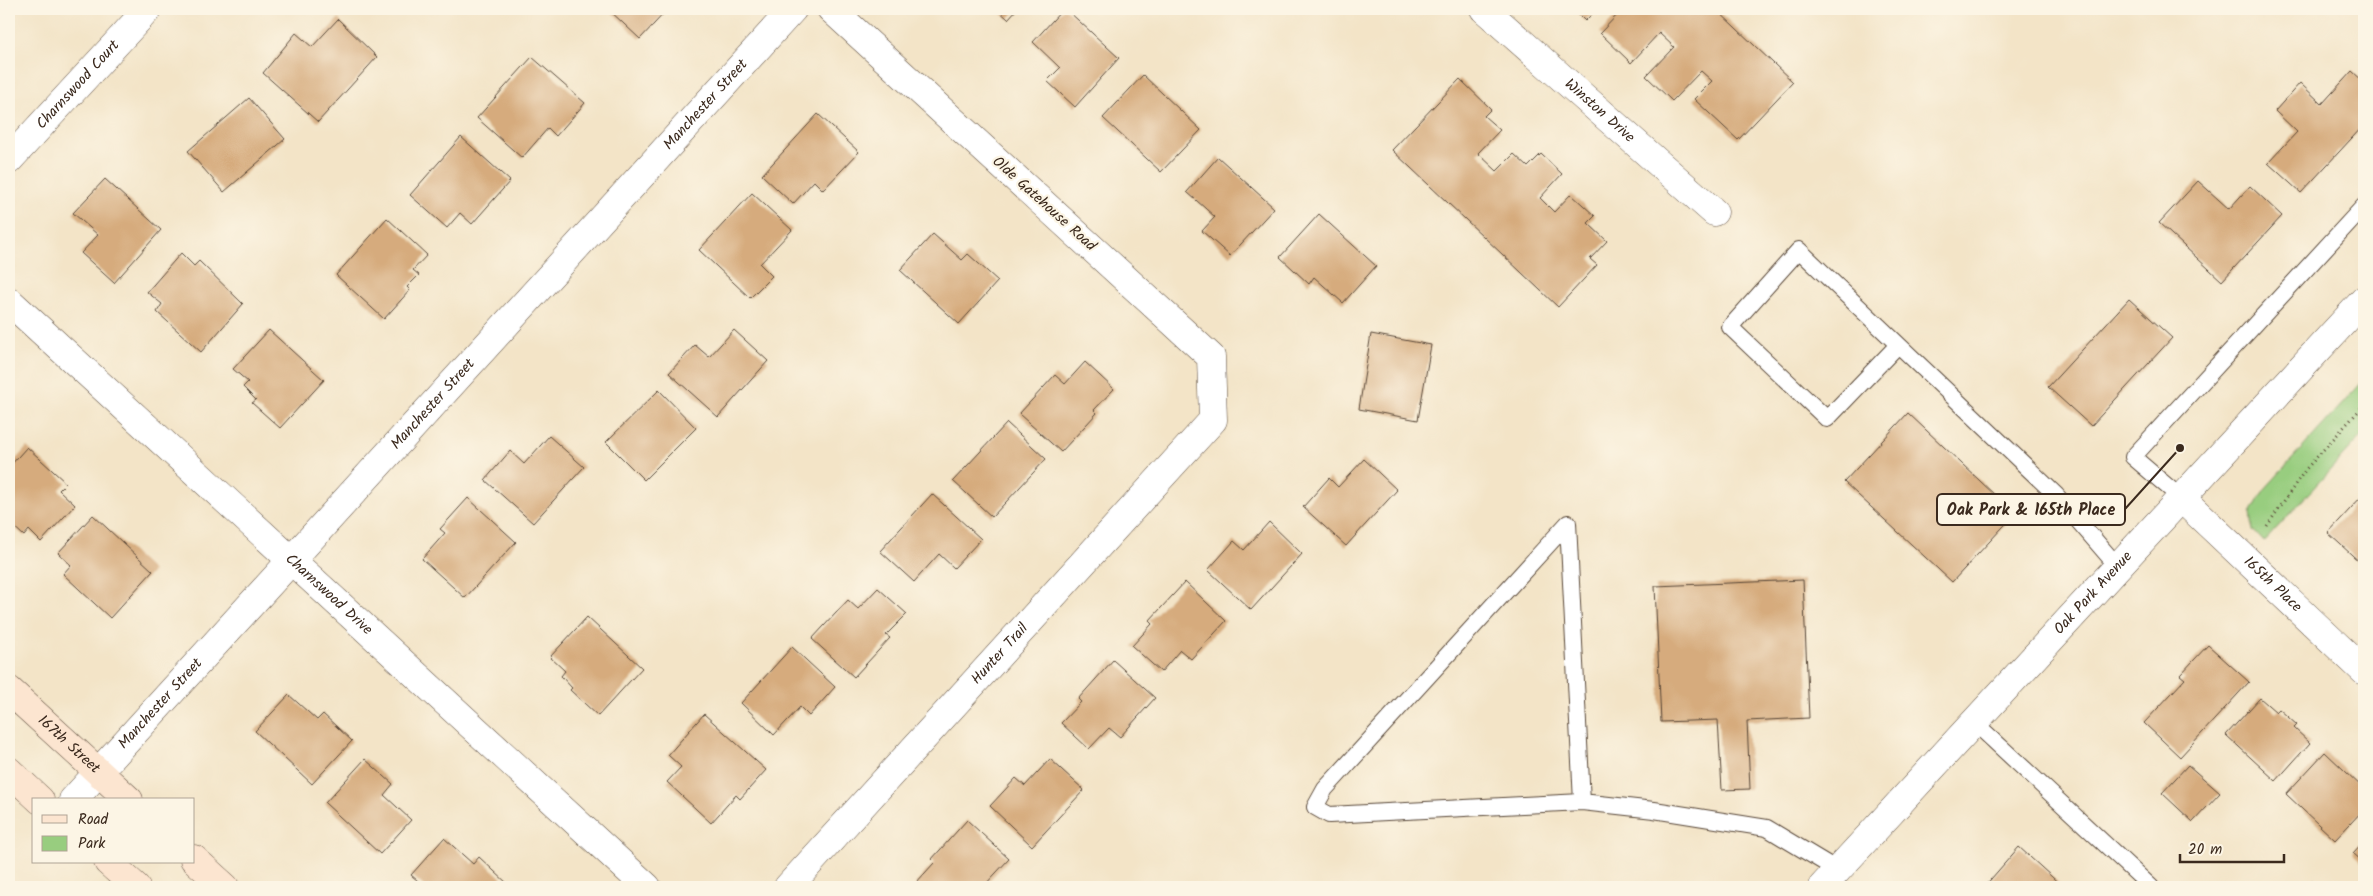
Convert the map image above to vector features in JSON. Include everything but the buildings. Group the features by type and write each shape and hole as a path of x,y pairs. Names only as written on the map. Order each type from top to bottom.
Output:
{"main road":[{"name":"167th Street","path":"9,690 127,798"},
{"path":"9,771 38,798"},
{"path":"195,860 224,887"},
{"path":"110,864 136,887"}],"street":[{"name":"Charnswood Court","path":"9,160 148,9"},
{"name":"Manchester Street","path":"75,798 793,9"},
{"name":"Olde Gatehouse Road","path":"830,9 1211,357 1213,420"},
{"name":"Winston Drive","path":"1484,9 1714,212"},
{"name":"Oak Park Avenue","path":"1830,879 2364,300"},
{"name":"Charnswood Drive","path":"9,301 647,887"},
{"name":"Hunter Trail","path":"788,887 1213,420"},
{"name":"165th Place","path":"2181,498 2364,671"}],"lane":[{"path":"2181,498 2133,457 2364,206"},
{"path":"1898,345 1827,419 1730,327 1799,250 2056,495 2118,567"},
{"path":"1582,802 1568,524 1325,789 1315,807 1329,815 1582,802 1654,810 1767,828 1830,879"},
{"path":"1974,722 2151,887"}],"path":[{"path":"2267,526 2306,469 2364,405"}],"green space":[{"path":"2364,380 2364,433 2264,542 2253,530 2251,513 2264,490"}],"place":[{"name":"Oak Park & 165th Place","path":"2180,448"}]}
